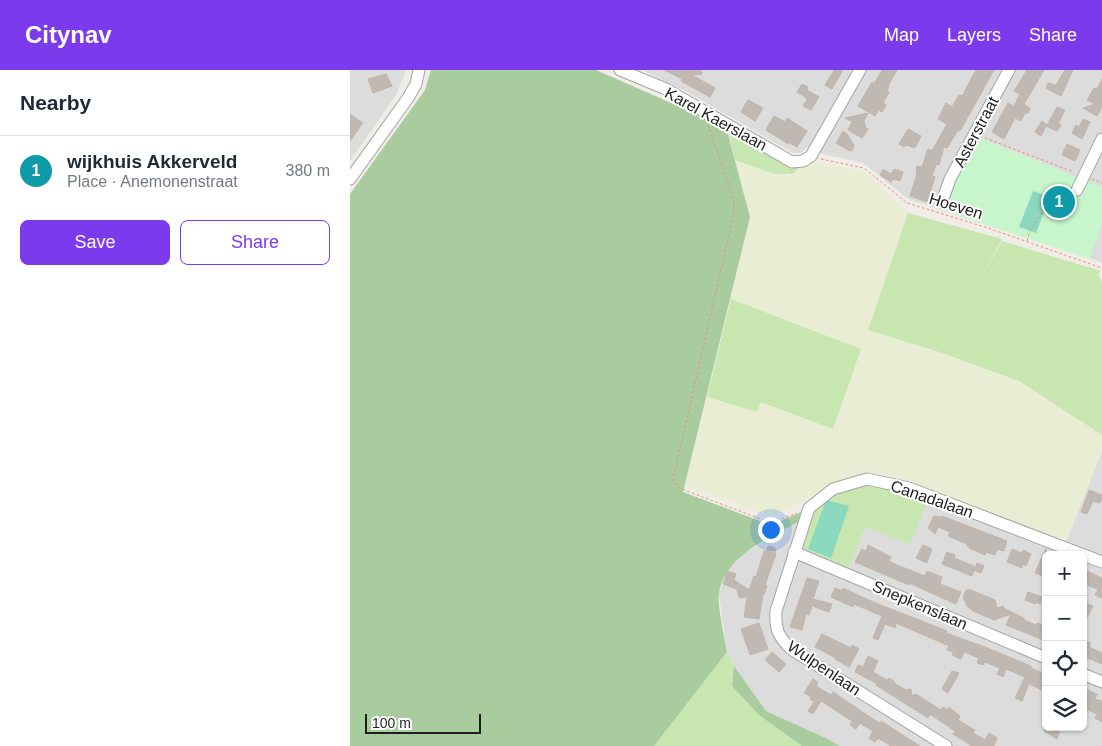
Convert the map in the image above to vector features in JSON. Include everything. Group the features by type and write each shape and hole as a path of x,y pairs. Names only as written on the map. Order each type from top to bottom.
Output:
{"street":[{"path":"350,179 408,98 416,84 419,70"},
{"name":"Karel Kaerslaan","path":"620,70 666,89 792,162 803,162 811,156"},
{"path":"811,156 860,70"},
{"name":"Asterstraat","path":"944,196 950,180 1010,70"},
{"path":"1077,190 1102,139"},
{"name":"Canadalaan","path":"809,508 833,489 867,479 909,488 1102,562"},
{"path":"794,552 809,508"},
{"name":"Snepkenslaan","path":"794,552 1042,656"},
{"name":"Wulpenlaan","path":"794,552 776,611 775,627 781,639 791,649 946,746"},
{"path":"1087,676 1102,682"}],"path":[{"path":"704,111 734,200 734,213 673,479 679,488 766,521 780,520 809,508"},
{"path":"975,134 1102,183"},
{"name":"Hoeven","path":"811,156 864,168 907,203 1102,268"},
{"path":"1027,242 1030,231 1048,202 1053,203 1058,194 1065,197 1077,190"}],"shaded area":[{"path":"350,70 406,70 396,95 350,161"},
{"path":"642,70 1102,70 1102,263 1043,240 1002,230 908,199 863,163 823,154 807,147 801,153 793,153 687,92"},
{"path":"1102,451 1102,746 840,746 766,711 734,666 727,652 719,595 727,570 742,554 802,520 792,548 848,569 865,527 928,500 1062,551"}],"green space":[{"path":"431,70 596,70 726,127 750,217 683,492 768,524 801,512 804,513 802,520 751,549 730,568 723,580 719,594 720,614 727,652 654,746 350,746 350,194 425,90"},
{"path":"728,131 794,167 800,167 793,174 774,174 735,160"},
{"path":"978,137 1102,187 1102,223 1090,259 945,211 958,177"},
{"path":"734,160 774,175 794,175 804,165 817,162 864,171 908,213 868,330 938,352 1019,382 1102,435 1102,451 1067,540 974,508 901,478 882,474 864,474 837,482 783,512 770,516 685,486 707,397 757,412 761,402 861,349 731,299 750,217"},
{"path":"1033,191 1050,197 1036,233 1019,227"},
{"path":"908,213 1002,239 977,285 1002,241 1101,271 1098,274 1102,282 1102,435 1019,381 939,352 868,330"},
{"path":"731,299 861,349 833,429 761,402 757,412 707,397"},
{"path":"872,485 928,500 910,544 865,527 848,569 808,554 801,548 812,513 817,506 830,496"},
{"path":"826,500 849,506 831,558 808,549"},
{"path":"727,652 734,666 732,686 759,715 802,746 654,746"},
{"path":"734,666 766,711 840,746 802,746 759,715 732,686"}],"building":[{"path":"664,70 701,70 702,74 692,75 715,88 710,97"},
{"path":"834,70 843,70 832,89 825,85"},
{"path":"882,70 897,70 888,86 887,91 889,92 883,103 886,105 882,112 879,110 875,116 858,106 872,82 874,84"},
{"path":"976,70 994,70 960,131 958,130 947,148 944,147 939,165 936,164 932,176 935,177 927,202 910,196 916,177 917,166 922,167 928,149 932,151 947,124 938,119 946,103 952,107 959,95 962,96"},
{"path":"1027,70 1044,70 1024,104 1030,108 1028,113 1025,113 1021,121 1015,118 1004,139 992,132 1008,103 1014,106 1020,94 1014,91"},
{"path":"1065,70 1073,70 1061,96 1046,88 1048,83 1056,85"},
{"path":"386,74 392,86 373,93 368,79"},
{"path":"1102,79 1102,107 1097,116 1083,108 1095,104 1087,100 1094,88 1097,89"},
{"path":"802,84 808,87 807,90 819,97 811,110 803,106 807,100 797,92"},
{"path":"748,100 763,108 755,121 741,112"},
{"path":"1057,107 1065,110 1058,124 1061,125 1057,131 1046,126 1041,136 1035,132 1042,121 1047,125"},
{"path":"868,113 864,121 868,129 862,138 848,130 852,122 845,118"},
{"path":"350,114 363,123 350,141"},
{"path":"774,116 785,122 787,118 807,131 797,147 788,142 788,144 766,130"},
{"path":"1083,119 1090,122 1082,139 1072,133 1076,125 1079,127"},
{"path":"908,129 921,136 915,148 906,145 904,147 899,144"},
{"path":"843,131 854,145 852,151 836,143"},
{"path":"1067,144 1080,150 1075,161 1062,155"},
{"path":"883,169 891,174 894,169 903,172 900,181 893,179 891,182 880,175"},
{"path":"1058,195 1064,197 1060,209 1053,206"},
{"path":"1089,490 1102,495 1102,499 1100,503 1093,501 1087,514 1081,512"},
{"path":"934,516 942,516 1007,541 1004,551 997,549 995,555 986,552 985,555 969,548 967,544 948,536 950,532 938,527 935,534 928,528"},
{"path":"868,545 891,557 889,561 897,565 925,576 927,571 942,577 940,584 961,592 956,604 855,562 862,549 866,551"},
{"path":"923,545 932,549 927,563 916,558"},
{"path":"771,546 776,549 776,554 765,585 767,586 763,594 759,619 744,617 747,597 739,598 737,589 723,584 727,573 728,571 736,574 734,580 749,590 754,576 756,577 764,551 767,551 768,547"},
{"path":"1012,549 1022,553 1023,550 1031,554 1026,566 1023,564 1022,568 1007,562"},
{"path":"947,552 955,555 954,558 976,567 977,563 984,566 981,573 974,570 972,576 942,564"},
{"path":"1042,557 1042,576 1035,573"},
{"path":"1087,571 1102,578 1102,598 1095,595 1098,589 1087,585"},
{"path":"807,578 819,581 813,599 832,604 829,612 812,606 809,615 806,614 802,630 790,627"},
{"path":"835,588 842,591 843,588 947,631 946,633 1031,666 1031,668 1042,672 1042,690 1029,684 1022,701 1015,698 1025,677 1006,669 1003,677 997,674 1000,668 985,662 983,665 977,663 979,658 964,652 961,659 952,655 954,652 947,650 949,646 896,623 895,628 885,624 878,640 873,638 882,616 854,604 853,607 831,597"},
{"path":"966,590 971,590 995,600 997,608 1003,606 1005,609 1024,618 1024,620 1036,625 1037,623 1042,625 1042,639 1006,625 1011,614 994,620 973,611 967,606 963,597"},
{"path":"1028,592 1042,597 1040,604 1025,600"},
{"path":"1087,604 1093,606 1087,618"},
{"path":"759,623 768,649 750,655 741,629"},
{"path":"822,634 851,648 852,645 859,649 849,667 815,647"},
{"path":"1087,642 1091,643 1089,647 1102,653 1102,664 1087,658"},
{"path":"772,652 786,664 779,672 765,660"},
{"path":"868,656 878,661 873,672 887,680 889,678 906,690 911,689 912,696 916,694 941,710 943,707 948,710 949,707 960,716 958,720 975,730 973,733 985,740 989,733 997,738 994,746 972,746 953,734 955,731 930,714 928,718 876,685 876,683 855,672 858,665 863,667"},
{"path":"952,671 959,673 948,693 942,689"},
{"path":"813,679 818,682 816,686 831,695 833,692 879,723 881,721 920,746 891,746 878,738 875,742 869,738 873,731 860,723 856,729 850,725 852,721 821,701 813,714 808,711 814,702 810,699 811,697 804,693"},
{"path":"1087,690 1097,694 1095,699 1102,701 1102,722 1095,718 1097,714 1087,710"},
{"path":"1044,731 1060,731 1057,739"}],"place":[{"name":"wijkhuis Akkerveld","path":"1059,202"}]}
